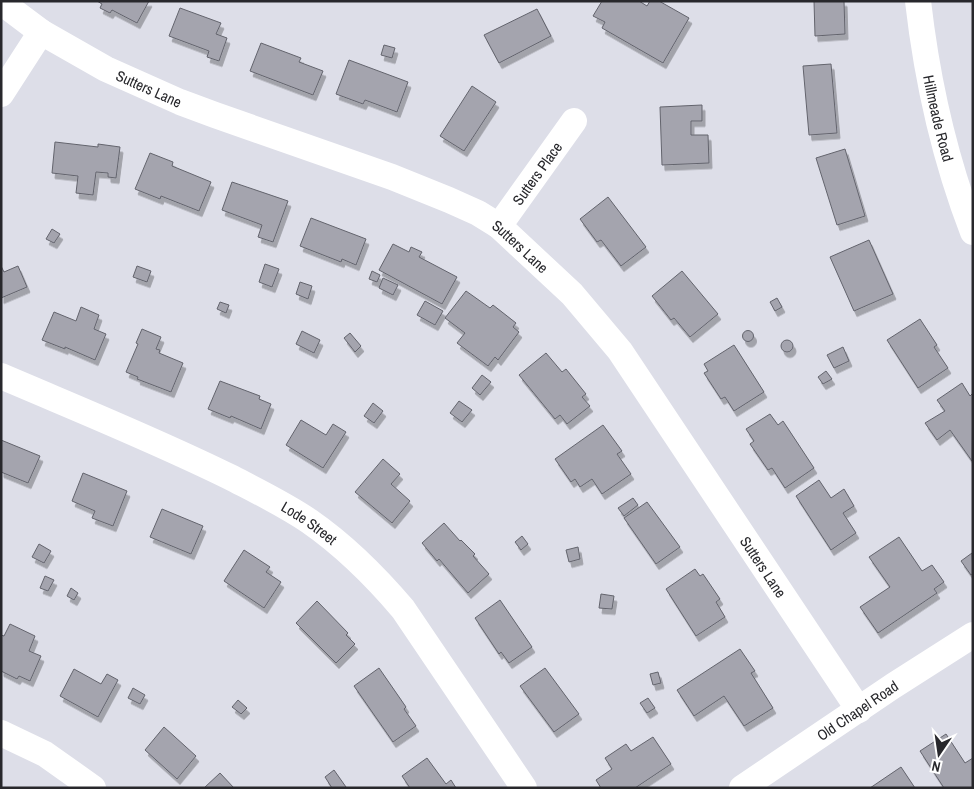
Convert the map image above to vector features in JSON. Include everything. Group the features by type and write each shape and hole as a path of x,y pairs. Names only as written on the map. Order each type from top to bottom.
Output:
{"street":[{"name":"Hillmeade Road","path":"918,1 924,47 946,151 973,232"},
{"name":"Sutters Lane","path":"1,2 41,32 106,69 180,102 392,177 456,204 499,226 572,294 620,351 859,710"},
{"path":"1,94 41,32"},
{"name":"Sutters Place","path":"499,226 574,121"},
{"name":"Lode Street","path":"1,376 183,454 267,496 310,521 347,550 383,585 403,609 524,788"},
{"name":"Old Chapel Road","path":"742,788 973,635"},
{"path":"1,733 45,754 93,788"}],"building":[{"path":"97,1 149,1 137,23 112,10 110,13 100,8 102,4"},
{"path":"602,1 639,1 647,6 650,1 659,1 689,18 663,63 602,28 605,22 593,16"},
{"path":"814,1 844,1 845,34 815,36"},
{"path":"180,8 221,23 216,34 227,38 219,61 207,57 209,51 169,36"},
{"path":"537,9 551,36 499,63 484,35"},
{"path":"261,43 301,58 299,62 323,71 313,95 250,71"},
{"path":"384,45 395,48 392,58 381,55"},
{"path":"349,60 408,82 397,112 365,100 363,104 336,94"},
{"path":"831,64 837,133 809,135 803,66"},
{"path":"472,86 496,102 464,151 440,136"},
{"path":"702,105 702,121 691,121 691,135 708,135 709,163 662,165 660,107"},
{"path":"55,142 98,147 98,144 120,147 116,178 108,177 108,173 96,172 93,195 76,193 78,176 52,173"},
{"path":"845,149 865,216 837,225 816,158"},
{"path":"150,153 173,162 172,166 211,182 199,211 161,196 160,199 135,189"},
{"path":"232,182 288,201 273,242 258,237 262,225 222,210"},
{"path":"608,197 646,247 621,266 601,240 597,242 580,219"},
{"path":"311,218 366,239 356,265 342,259 341,262 300,246"},
{"path":"52,229 60,234 54,243 46,239"},
{"path":"869,240 893,294 854,311 830,257"},
{"path":"393,244 409,252 411,247 422,252 419,257 457,277 442,304 379,270"},
{"path":"265,264 279,269 272,287 259,282"},
{"path":"1,266 4,272 18,266 27,287 1,298"},
{"path":"137,266 151,271 147,282 133,277"},
{"path":"372,271 380,275 377,282 369,279"},
{"path":"682,271 718,314 690,337 674,318 671,320 652,296"},
{"path":"383,278 398,285 393,295 379,288"},
{"path":"300,282 312,286 308,299 296,294"},
{"path":"466,291 490,308 493,305 516,323 513,327 519,332 498,360 495,357 488,366 457,343 465,333 445,318"},
{"path":"777,298 782,307 775,311 770,302"},
{"path":"425,301 443,311 435,325 417,315"},
{"path":"220,302 229,305 226,313 217,309"},
{"path":"81,307 99,315 94,329 106,334 95,360 65,347 65,349 42,340 54,312 76,321"},
{"path":"920,319 937,345 934,347 948,368 918,388 887,340"},
{"path":"142,329 161,337 156,349 160,350 159,353 183,363 171,392 137,379 138,377 126,372"},
{"path":"302,331 320,340 314,353 296,344"},
{"path":"746,331 750,331 753,336 752,340 746,341 743,338 743,334"},
{"path":"350,333 361,346 355,352 344,338"},
{"path":"787,340 793,346 787,352 781,346"},
{"path":"734,345 764,392 734,411 725,397 721,399 704,373 708,371 704,364"},
{"path":"843,347 849,361 834,368 827,355"},
{"path":"546,353 562,372 566,369 586,394 582,397 590,406 567,424 560,415 555,419 519,375"},
{"path":"826,371 832,379 823,384 818,377"},
{"path":"482,375 491,382 480,395 472,388"},
{"path":"220,381 260,396 259,399 271,404 261,429 231,416 230,418 208,409"},
{"path":"962,383 970,396 973,393 972,461 950,430 937,440 925,423 945,411 937,400"},
{"path":"459,401 472,410 462,422 450,413"},
{"path":"373,403 383,411 374,423 364,416"},
{"path":"770,414 778,425 783,421 814,468 785,488 772,468 768,470 750,444 754,441 746,429"},
{"path":"301,420 326,435 333,424 346,432 323,468 286,445"},
{"path":"603,425 622,451 617,454 631,474 602,494 592,479 580,487 575,479 571,482 555,459"},
{"path":"1,440 40,456 28,483 1,472"},
{"path":"383,459 400,474 391,484 410,501 392,523 355,492"},
{"path":"83,473 127,491 113,526 92,518 95,511 72,501"},
{"path":"819,480 831,498 844,489 854,506 843,513 856,533 831,550 796,496"},
{"path":"633,498 638,505 624,516 618,508"},
{"path":"647,502 680,547 656,564 624,518"},
{"path":"162,509 203,526 191,554 150,537"},
{"path":"444,523 475,554 473,556 489,574 468,593 439,559 437,561 422,543"},
{"path":"522,536 528,544 521,550 515,542"},
{"path":"899,537 922,571 932,565 944,582 934,589 937,593 878,633 860,607 890,587 869,557"},
{"path":"39,544 51,551 44,563 32,557"},
{"path":"578,547 580,559 569,562 566,550"},
{"path":"244,550 270,567 266,572 281,582 264,608 224,581"},
{"path":"972,553 973,574 971,575 961,561"},
{"path":"695,569 700,576 703,574 720,599 716,602 725,617 696,636 666,589"},
{"path":"45,576 54,580 48,591 40,588"},
{"path":"71,588 78,593 74,600 67,596"},
{"path":"601,594 614,596 612,609 599,608"},
{"path":"500,600 532,647 509,663 501,652 499,654 475,618"},
{"path":"317,601 348,633 346,635 355,644 336,663 296,623"},
{"path":"10,624 35,636 29,651 41,656 30,681 19,676 17,679 1,671 1,635 4,636"},
{"path":"740,649 755,671 751,673 773,708 744,726 724,696 694,716 677,690"},
{"path":"379,668 406,707 404,709 416,726 393,742 354,686"},
{"path":"545,668 579,714 554,732 520,686"},
{"path":"74,669 101,684 107,674 118,680 98,717 60,696"},
{"path":"658,672 661,683 653,685 650,674"},
{"path":"133,688 145,695 140,704 128,698"},
{"path":"648,698 655,708 647,713 640,703"},
{"path":"238,700 247,708 241,714 232,707"},
{"path":"164,727 196,756 177,779 145,750"},
{"path":"946,734 965,763 973,758 973,788 944,788 920,751"},
{"path":"653,737 671,764 635,788 601,788 596,780 612,769 605,758 626,744 631,751"},
{"path":"427,758 446,784 451,780 456,788 410,788 402,776"},
{"path":"901,767 915,788 870,788"},
{"path":"334,770 345,788 332,788 325,777"},
{"path":"220,773 234,788 204,788"}]}
